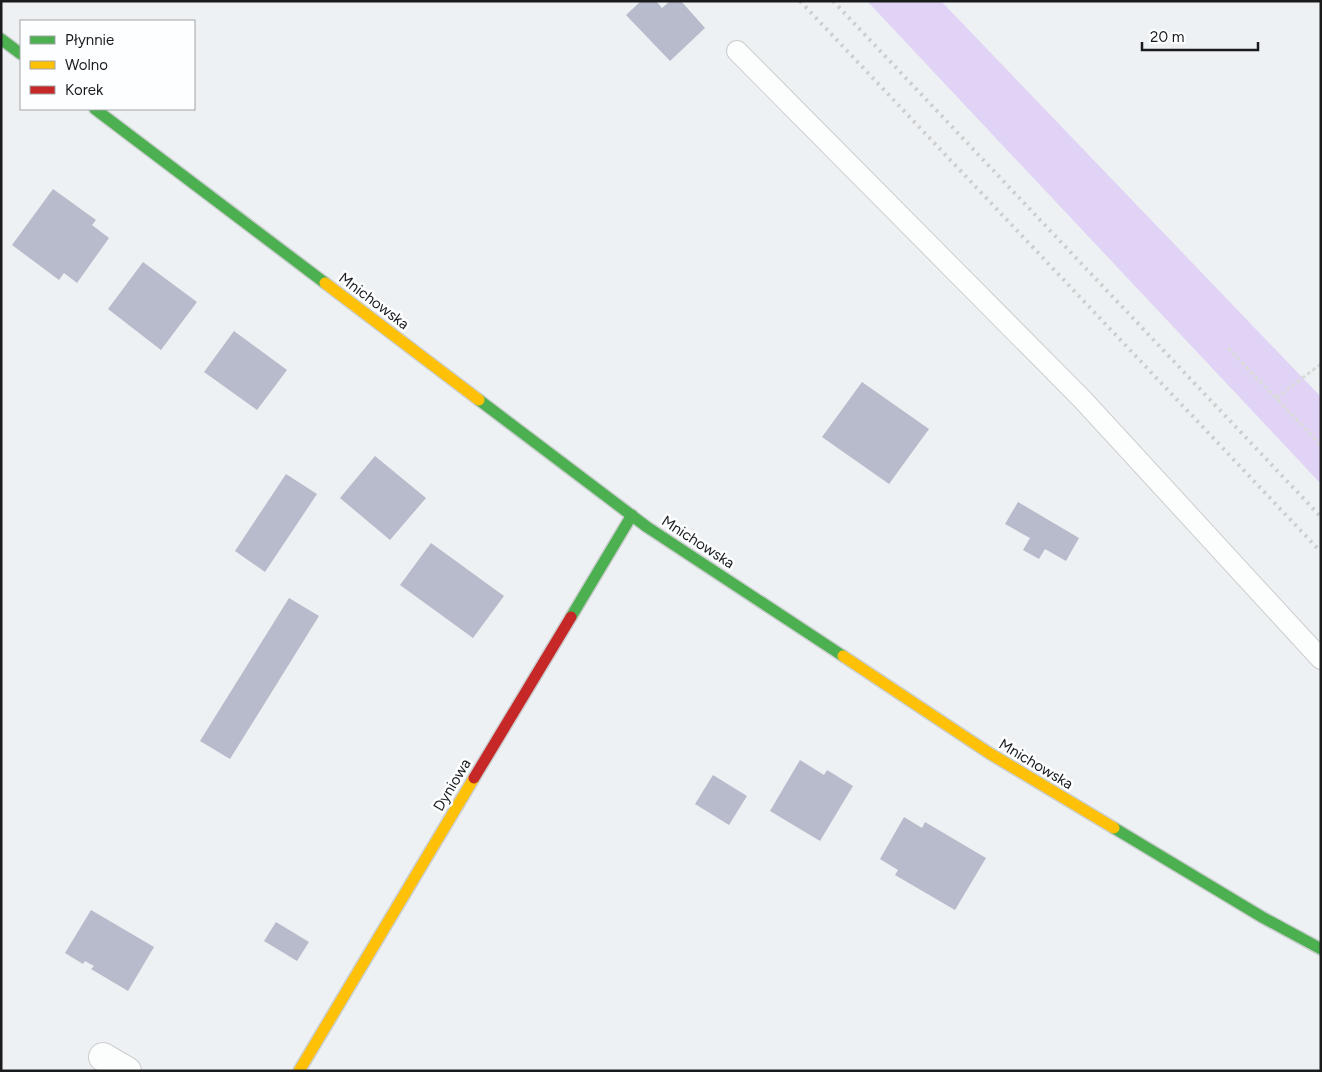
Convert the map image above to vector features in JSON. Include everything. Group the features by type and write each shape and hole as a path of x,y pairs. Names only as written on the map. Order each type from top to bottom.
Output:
{"street":[{"path":"1,39 20,53"},
{"name":"Mnichowska","path":"96,110 632,515 989,753 1262,917 1321,948"},
{"name":"Dyniowa","path":"299,1071 632,515"},
{"path":"104,1057 127,1071"}],"lane":[{"path":"737,51 1083,400 1321,659"}],"path":[{"path":"1228,348 1321,445"},
{"path":"1276,398 1321,364"}],"shaded area":[{"path":"867,1 941,1 1321,397 1321,484"}],"building":[{"path":"641,1 656,1 662,8 670,1 681,1 705,28 670,61 626,15"},
{"path":"53,189 96,220 92,225 109,238 77,283 64,273 59,280 12,245"},
{"path":"143,262 197,302 161,350 108,309"},
{"path":"234,331 287,370 257,410 204,372"},
{"path":"862,382 929,429 889,484 822,437"},
{"path":"375,456 426,498 390,540 340,498"},
{"path":"286,474 317,494 265,572 235,551"},
{"path":"1018,502 1079,538 1066,561 1045,549 1039,559 1023,550 1030,538 1005,524"},
{"path":"431,543 504,596 473,638 400,585"},
{"path":"289,598 319,616 230,759 200,741"},
{"path":"800,760 824,775 827,770 853,786 820,841 770,811"},
{"path":"713,775 747,796 729,825 695,804"},
{"path":"904,817 922,828 925,822 986,858 955,910 895,875 898,870 880,859"},
{"path":"91,910 154,947 128,991 91,969 94,966 85,961 83,964 65,953"},
{"path":"276,922 309,942 297,961 264,941"}],"railway":[{"path":"800,1 1321,552"},
{"path":"833,1 1321,517"}],"traffic: fast":[{"path":"1,39 20,53"},
{"path":"96,110 325,283"},
{"path":"479,400 647,527 843,656"},
{"path":"571,617 632,515"},
{"path":"1114,828 1262,917 1321,949"}],"traffic: slow":[{"path":"325,283 479,400"},
{"path":"843,656 989,753 1114,828"},
{"path":"299,1071 474,778"}],"traffic: jam":[{"path":"474,778 571,617"}]}
